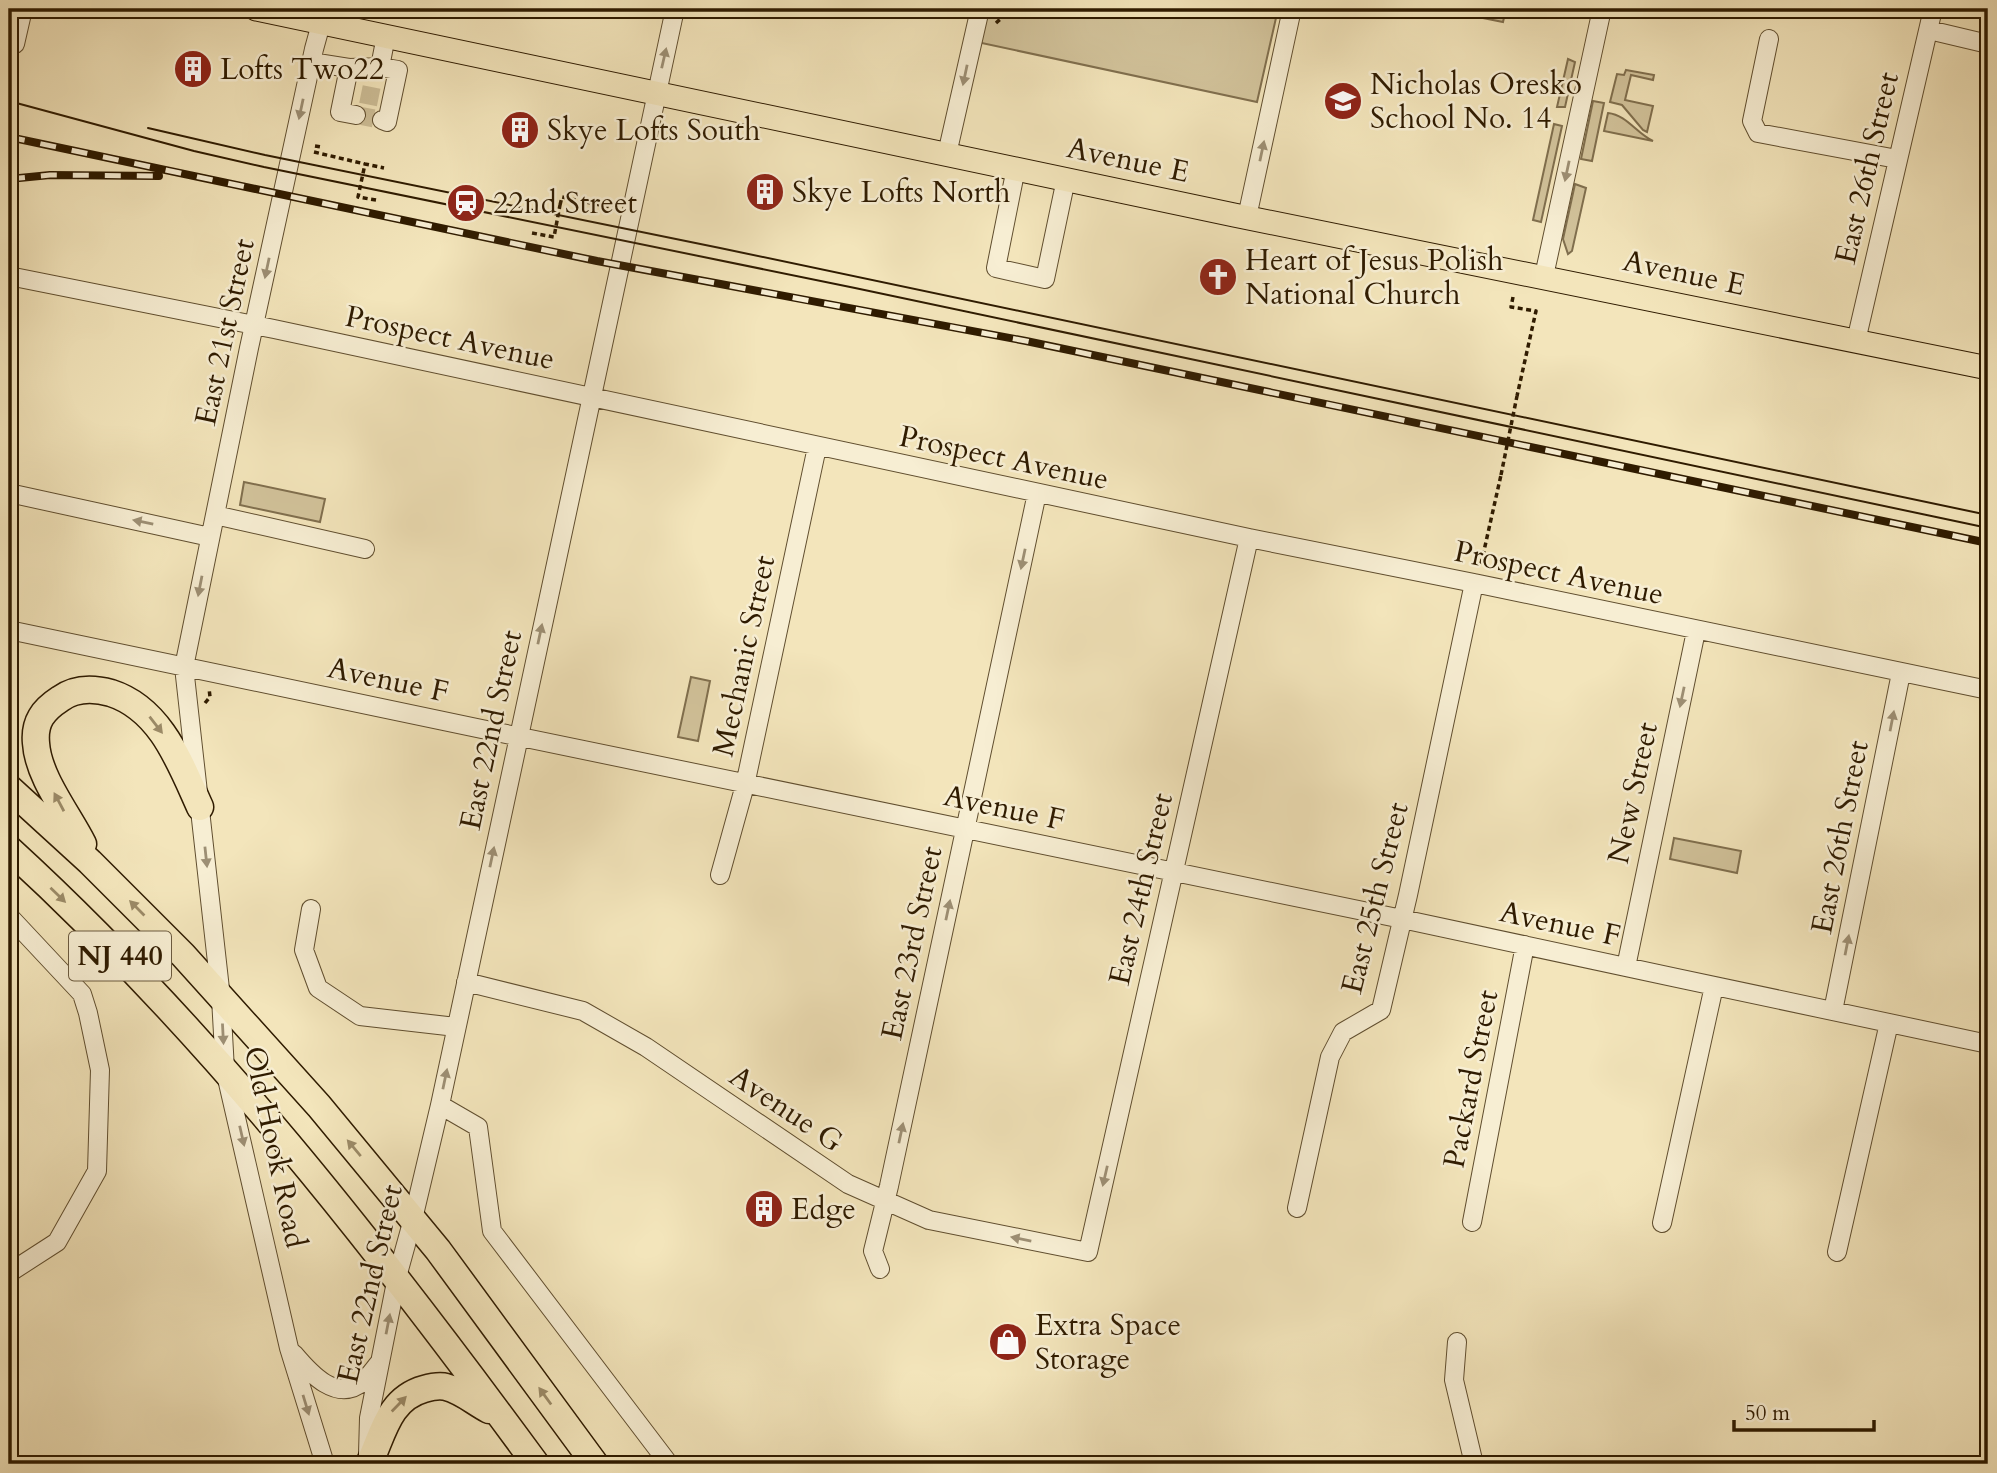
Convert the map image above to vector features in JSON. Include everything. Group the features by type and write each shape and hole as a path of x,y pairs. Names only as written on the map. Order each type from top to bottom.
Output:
{"highway":[{"path":"90,862 44,770 36,744 38,719 51,705 70,692 97,689 125,697 149,716 172,747 200,807"},
{"name":"NJ 440","path":"9,788 90,862 183,955 319,1106 438,1250 595,1464"},
{"name":"NJ 440","path":"9,849 131,965 225,1070 397,1277 536,1464"},
{"path":"369,1464 386,1420 396,1405 422,1389 443,1386 460,1392 501,1417"}],"main road":[{"name":"Avenue E","path":"256,9 323,16 386,36 1247,218 1988,368"}],"street":[{"path":"15,44 23,9"},
{"name":"East 22nd Street","path":"369,1464 369,1418 397,1277 440,1105 676,9"},
{"path":"947,154 979,9"},
{"path":"1247,218 1292,9"},
{"path":"1544,276 1602,9"},
{"name":"East 26th Street","path":"1857,341 1933,9"},
{"name":"East 21st Street","path":"184,667 254,325 323,16"},
{"path":"1929,30 1988,44"},
{"path":"380,67 386,36"},
{"path":"1769,39 1752,121 1758,133 1897,159"},
{"path":"311,62 349,68 380,67 398,71 389,99 387,122 382,120"},
{"path":"349,68 353,92 340,112 356,115"},
{"path":"1016,168 996,268 1020,274 1045,279 1066,179"},
{"name":"Prospect Avenue","path":"9,276 254,325 1249,538 1988,690"},
{"name":"Mechanic Street","path":"720,875 745,785 817,447"},
{"path":"9,493 210,537"},
{"name":"East 23rd Street","path":"880,1269 873,1251 1037,493"},
{"path":"215,514 365,549"},
{"name":"East 24th Street","path":"1088,1252 1249,538"},
{"name":"East 25th Street","path":"1297,1208 1330,1057 1343,1032 1381,1010 1403,919 1474,583"},
{"name":"Avenue F","path":"9,630 745,785 1403,919 1988,1044"},
{"name":"New Street","path":"1626,967 1696,631"},
{"name":"Old Hook Road","path":"184,667 221,998 225,1070 289,1348 325,1464"},
{"name":"East 26th Street","path":"1833,1012 1901,673"},
{"path":"311,909 304,950 318,988 360,1016 456,1027"},
{"path":"9,916 82,994 100,1070 97,1171 57,1242 9,1273"},
{"name":"Packard Street","path":"1472,1223 1525,946"},
{"name":"Avenue G","path":"466,982 583,1011 646,1047 848,1184 929,1220 1088,1252"},
{"path":"1662,1223 1714,986"},
{"path":"1838,1252 1889,1023"},
{"path":"440,1105 478,1127 492,1231 669,1464"},
{"path":"1457,1342 1454,1380 1474,1464"},
{"path":"289,1348 313,1377 326,1385 344,1388 362,1383 381,1360"}],"path":[{"path":"996,23 1006,14 1025,9"},
{"path":"315,146 321,147"},
{"path":"314,152 384,168"},
{"path":"365,164 358,197 376,200"},
{"path":"532,233 554,237 562,197 614,208"},
{"path":"539,201 560,205"},
{"path":"1481,564 1536,311 1511,307 1513,297"}],"shaded area":[{"path":"985,9 1278,9 1257,102 977,42"},
{"path":"1454,9 1506,9 1503,22 1453,12"},
{"path":"1568,59 1575,62 1565,107 1557,107"},
{"path":"1626,70 1654,75 1653,80 1631,75 1625,100 1653,106 1647,132 1622,105 1610,102 1617,74 1624,75"},
{"path":"1593,101 1604,103 1592,161 1581,159"},
{"path":"1608,113 1621,117 1653,141 1604,131"},
{"path":"1554,124 1562,126 1541,222 1533,220"},
{"path":"1575,184 1586,188 1572,251 1568,254 1563,239"},
{"path":"244,482 325,499 320,522 240,505"},
{"path":"691,677 710,681 698,741 678,737"},
{"path":"1674,838 1741,851 1737,873 1670,859"}],"tunnel":[{"path":"361,94 386,99"},
{"path":"356,115 382,120"}],"tram line":[{"path":"9,101 264,167 855,288 1988,528"},
{"path":"148,128 265,155 1988,515"}],"railway":[{"path":"9,137 597,261 1026,341 1988,543"},
{"path":"9,179 50,175 159,176"}],"place":[{"name":"Lofts Two22","path":"193,69"},
{"name":"Nicholas Oresko School No. 14","path":"1343,101"},
{"name":"Skye Lofts South","path":"520,130"},
{"name":"Skye Lofts North","path":"765,192"},
{"name":"22nd Street","path":"466,203"},
{"name":"Heart of Jesus Polish National Church","path":"1218,277"},
{"name":"Edge","path":"764,1209"},
{"name":"Extra Space Storage","path":"1008,1342"}]}
